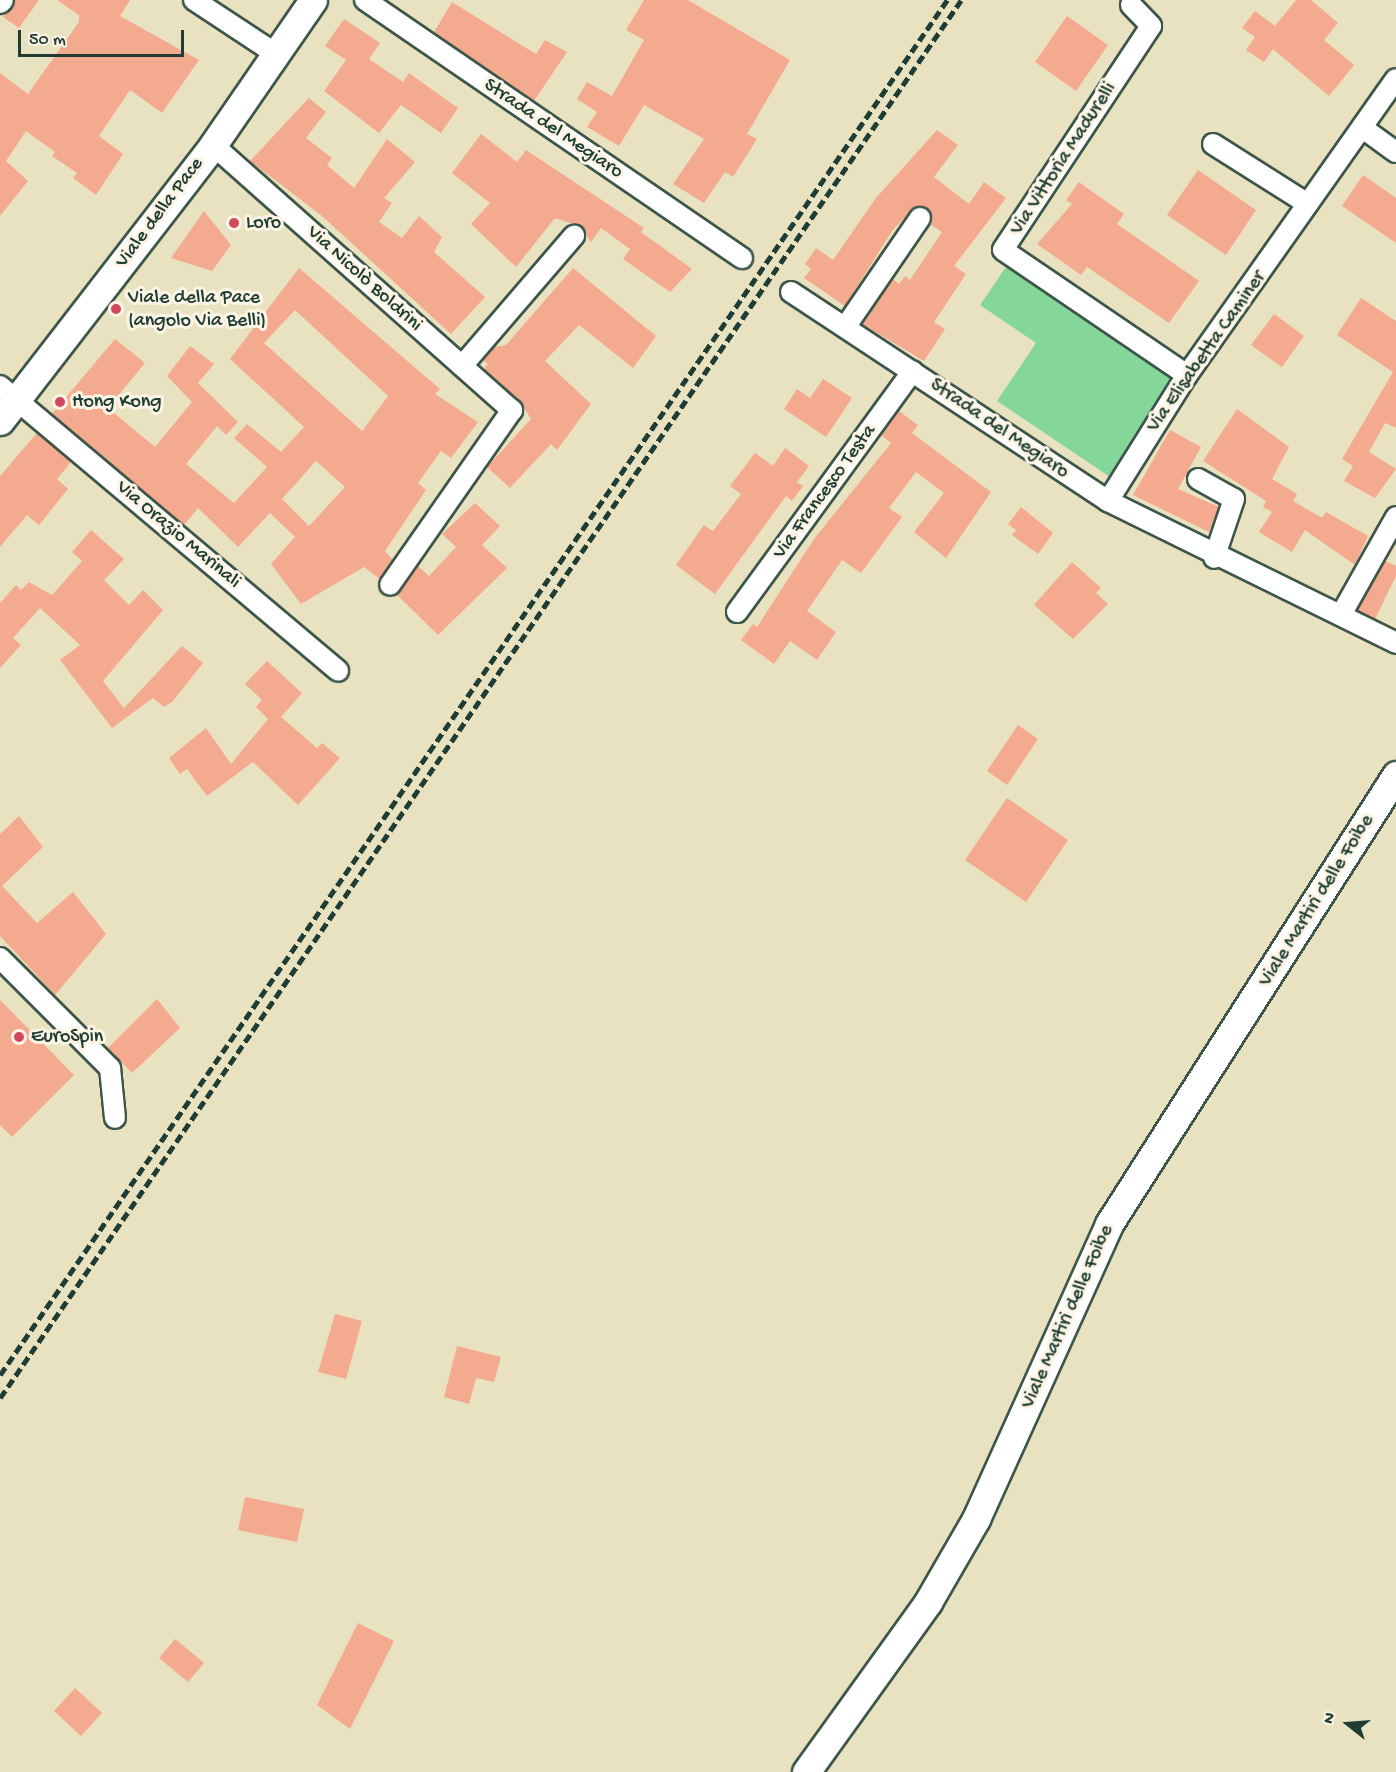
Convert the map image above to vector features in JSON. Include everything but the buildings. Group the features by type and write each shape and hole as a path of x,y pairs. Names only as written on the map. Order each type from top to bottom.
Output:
{"street":[{"path":"194,0 276,54"},
{"name":"Viale della Pace","path":"0,422 9,393 213,145 313,0"},
{"name":"Strada del Megiaro","path":"365,0 742,258"},
{"name":"Via Vittoria Madurelli","path":"1131,5 1151,26 1003,250 1187,375"},
{"name":"Via Elisabetta Caminer","path":"1108,501 1187,375 1364,129 1396,79"},
{"path":"1364,129 1396,152"},
{"path":"1213,144 1308,204"},
{"name":"Via Nicolò Boldrini","path":"213,145 512,410 390,585"},
{"path":"846,326 920,218"},
{"path":"462,366 574,236"},
{"name":"Strada del Megiaro","path":"791,292 846,326 1108,501 1214,558 1342,613 1396,643"},
{"name":"Via Francesco Testa","path":"737,612 912,371"},
{"name":"Via Orazio Marinali","path":"9,393 338,671"},
{"path":"1198,479 1234,499 1214,558"},
{"path":"1342,613 1396,517"},
{"name":"Viale Martiri delle Foibe","path":"806,1772 928,1602 976,1519 1109,1224 1396,775"},
{"path":"0,958 110,1068 115,1118"}],"green space":[{"path":"1006,267 1175,380 1110,477 997,401 1036,343 980,305"}],"railway":[{"path":"0,1375 947,0"},
{"path":"0,1398 961,0"}],"place":[{"name":"Loro","path":"234,223"},
{"name":"Viale della Pace (angolo Via Belli)","path":"116,309"},
{"name":"Hong Kong","path":"60,402"},
{"name":"EuroSpin","path":"19,1037"}]}
